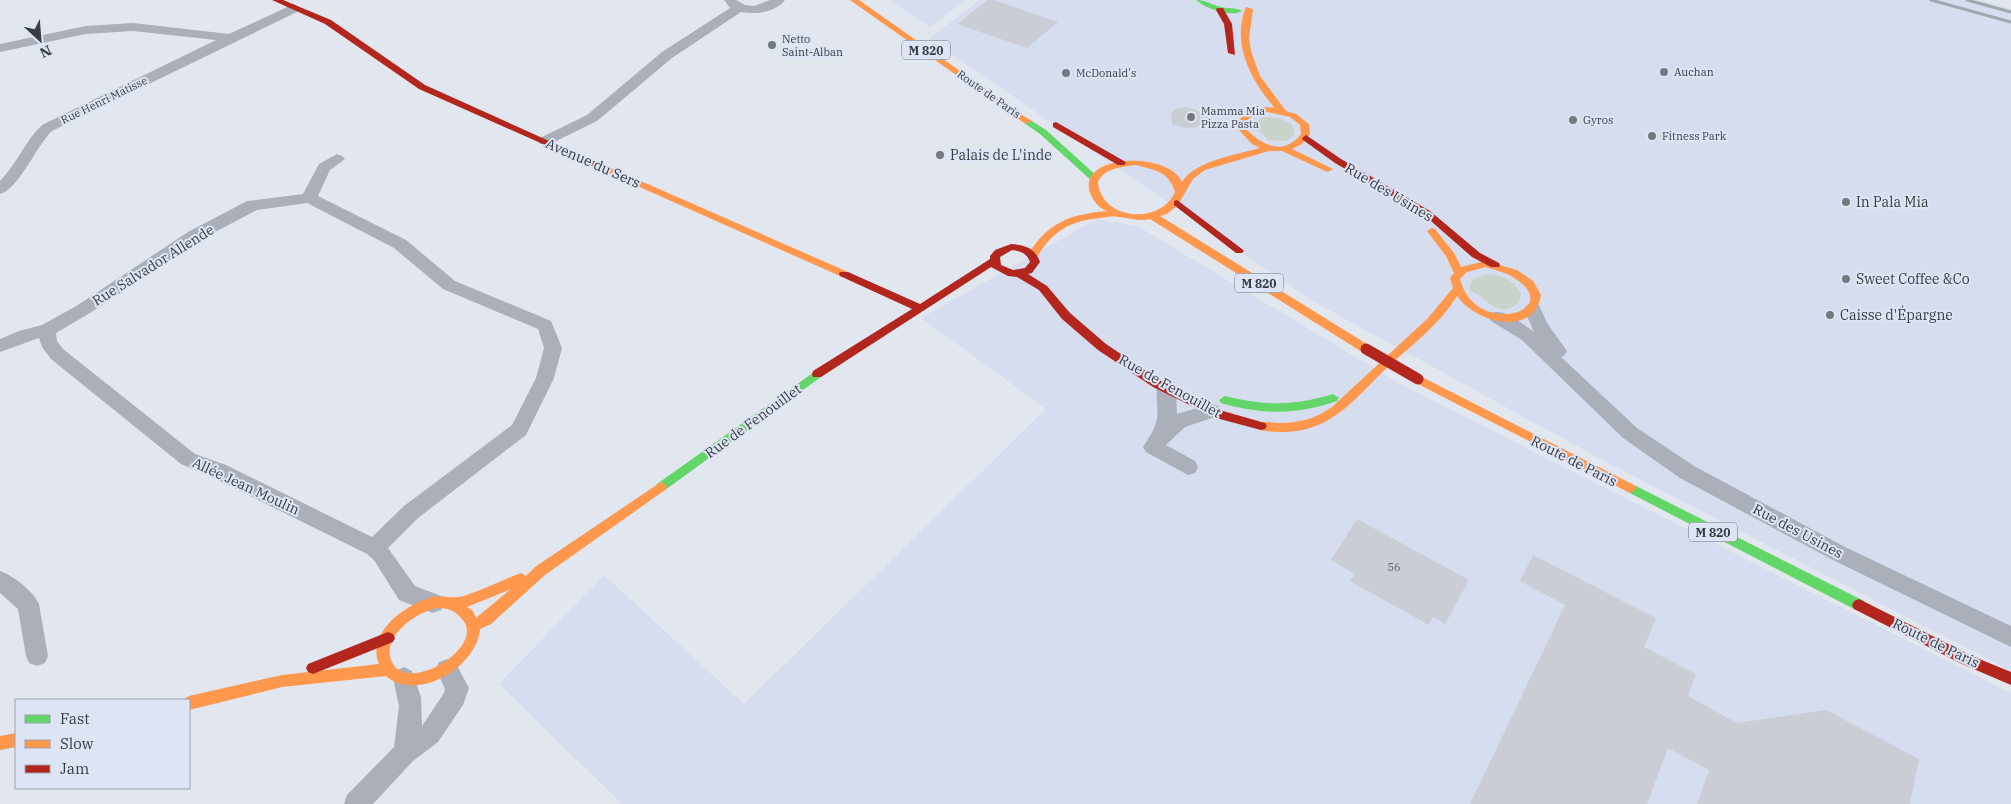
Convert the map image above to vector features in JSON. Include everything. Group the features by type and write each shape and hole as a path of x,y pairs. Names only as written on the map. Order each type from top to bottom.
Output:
{"main road":[{"name":"Route de Paris","path":"854,0 1043,132 1095,178"},
{"name":"Route de Paris","path":"871,0 976,71"},
{"path":"1200,0 1220,10 1235,11 1253,7 1243,38 1245,51 1268,97 1282,111"},
{"name":"Avenue du Sers","path":"286,3 328,22 422,87 920,308"},
{"path":"1220,10 1228,20 1228,36 1235,63"},
{"path":"1248,98 1250,114"},
{"path":"1040,267 1037,244 1045,235 1061,224 1085,216 1117,214 1137,217 1152,216 1165,212 1177,203 1181,191 1190,177 1202,168 1269,148 1283,148 1300,144 1308,133 1305,124 1296,116 1282,111 1262,110 1243,118 1237,132 1269,148"},
{"path":"1046,119 1093,148 1122,163"},
{"name":"Rue des Usines","path":"1306,138 1338,161 1428,213 1476,255 1495,265"},
{"name":"Rue des Usines","path":"1283,148 1308,158 1416,218 1438,238 1450,255 1459,274"},
{"path":"1163,169 1181,166 1214,152"},
{"path":"1117,214 1101,205 1089,193 1095,178 1109,166 1122,163 1145,163 1163,169 1176,178 1181,191"},
{"name":"M 820","path":"1177,203 1252,259"},
{"path":"1041,225 1056,215"},
{"name":"Route de Paris","path":"1152,216 1366,350 1418,379 1778,565 1967,660 2011,679"},
{"path":"1027,236 1011,247 999,252 997,266 1006,274 1020,274 1040,267"},
{"path":"1011,247 1028,250 1060,291"},
{"path":"1428,324 1460,314 1515,317 1533,309 1537,298 1532,286 1520,275 1495,265 1471,266 1459,274 1456,283 1457,289 1464,301 1490,315"},
{"name":"Rue de Fenouillet","path":"190,703 282,681 396,674 425,678 452,678 471,642 474,626 486,620 540,571 677,476 823,370 970,276 997,266"},
{"name":"Rue de Fenouillet","path":"1020,274 1043,288 1062,313 1102,347 1166,387 1212,404 1281,410 1306,407 1330,400 1367,381"},
{"path":"1367,381 1450,302 1457,289"},
{"path":"1386,341 1408,354"},
{"name":"Rue de Fenouillet","path":"1212,404 1231,419 1262,428 1288,430 1308,424 1343,407 1367,381"},
{"name":"Rue de Fenouillet","path":"282,681 393,630 418,609 472,599 540,571"},
{"path":"443,604 468,613 474,626"},
{"path":"393,630 384,655 396,674"},
{"name":"Route de Paris","path":"1981,653 2011,670"},
{"path":"0,743 15,740"}],"street":[{"path":"544,141 592,118 667,55 734,4 757,9 774,4 779,0"},
{"name":"Rue Henri Matisse","path":"0,189 14,176 35,138 47,128 231,38 286,3"},
{"path":"0,48 86,30 133,27 231,38"},
{"path":"337,160 324,167 309,198 400,244 449,285 545,324 553,348 545,378 519,430 411,512 374,548"},
{"name":"Rue Salvador Allende","path":"0,346 25,335 47,330 84,309 186,241 253,205 309,198"},
{"name":"Rue des Usines","path":"1533,309 1543,332 1598,404"},
{"name":"Rue des Usines","path":"1490,315 1528,336 1630,433 1687,472 1840,554 2011,637"},
{"name":"Allée Jean Moulin","path":"47,330 48,342 57,354 188,459 219,471 374,548 382,554 406,592"},
{"path":"1160,439 1168,420 1169,406 1166,387"},
{"path":"1188,467 1153,447 1178,420 1212,404"},
{"path":"0,580 28,604 37,656"},
{"path":"393,630 406,592 443,604"},
{"path":"396,674 409,691 412,711 405,753"},
{"path":"356,804 405,753 430,734 455,697 452,678"}],"shaded area":[{"path":"889,0 965,0 930,27"},
{"path":"979,0 1980,0 2011,9 2011,671 1597,457 1311,300 929,39"},
{"path":"1264,117 1280,118 1292,125 1295,134 1286,141 1267,140 1258,131 1252,129 1254,123"},
{"path":"1097,219 1139,227 1400,384 2011,693 2011,804 622,804 499,684 604,575 744,704 1046,409 921,318"},
{"path":"1488,274 1503,277 1515,285 1521,294 1519,302 1505,309 1498,308 1470,291 1473,279"}],"building":[{"path":"988,0 994,0 1058,22 1027,48 957,24"},
{"name":"Mamma Mia Pizza Pasta","path":"1186,107 1212,118 1194,128 1185,128 1172,124 1171,113 1177,108"},
{"path":"1357,519 1469,580 1445,624 1433,617 1429,625 1350,581 1355,574 1331,560"},
{"path":"1533,555 1656,618 1644,647 1696,674 1688,696 1737,723 1826,710 1919,759 1910,804 1697,804 1709,770 1668,748 1647,804 1470,804 1565,605 1520,581"}],"railway":[{"path":"1931,0 2011,22"},
{"path":"1967,0 2011,12"}],"traffic: fast":[{"path":"1200,0 1218,9 1238,11"},
{"path":"1027,121 1043,132 1095,179"},
{"path":"661,487 817,374"},
{"path":"1225,400 1239,404 1279,409 1306,406 1333,398"},
{"path":"1630,488 1859,605"}],"traffic: slow":[{"path":"854,0 1027,121"},
{"path":"1249,9 1245,38 1250,64 1263,88 1282,111"},
{"path":"1268,109 1293,115 1305,124 1306,134 1299,142 1287,148 1271,149 1255,143 1241,128 1243,119 1255,111 1268,109"},
{"path":"1181,191 1190,177 1202,168 1269,148"},
{"path":"1283,148 1328,169"},
{"path":"1136,162 1163,169 1177,180 1180,192 1175,203 1163,212 1147,217 1127,216 1107,208 1096,195 1093,182 1096,176 1107,168 1136,162"},
{"path":"602,167 844,274"},
{"path":"1033,255 1048,234 1068,222 1091,216 1117,214"},
{"path":"1152,216 1366,349"},
{"path":"1432,231 1450,255 1459,274"},
{"path":"1486,264 1513,272 1529,283 1536,295 1534,306 1525,314 1512,319 1495,318 1476,309 1462,296 1455,278 1464,269 1486,264"},
{"path":"1261,426 1297,427 1328,416 1352,397 1382,366 1432,321 1457,289"},
{"path":"1418,379 1630,488"},
{"path":"474,626 486,620 540,571 661,487"},
{"path":"454,604 468,615 474,627 473,639 466,651 456,662 429,676 415,679 400,677 390,671 383,657 384,647 394,626 403,618 424,606 437,603 461,603 521,579"},
{"path":"190,703 282,681 389,669"},
{"path":"0,743 15,740"}],"traffic: jam":[{"path":"276,0 328,22 422,87 602,167"},
{"path":"1220,10 1228,24 1232,53"},
{"path":"1056,125 1121,163"},
{"path":"1306,138 1338,161 1427,213 1476,255 1495,265"},
{"path":"1177,203 1239,251"},
{"path":"1011,247 1023,249 1032,255 1035,262 1028,271 1012,274 996,267 995,256 999,252 1011,247"},
{"path":"817,374 994,261"},
{"path":"844,274 920,308"},
{"path":"1020,274 1043,288 1066,316 1102,347 1157,384 1220,415 1261,426"},
{"path":"1366,349 1418,379"},
{"path":"1859,605 1967,660 2011,679"},
{"path":"313,668 388,638"}],"place":[{"name":"Netto Saint-Alban","path":"772,45"},
{"name":"Auchan","path":"1664,72"},
{"name":"McDonald's","path":"1066,73"},
{"name":"Mamma Mia Pizza Pasta","path":"1191,117"},
{"name":"Gyros","path":"1573,120"},
{"name":"Fitness Park","path":"1652,136"},
{"name":"Palais de L'inde","path":"940,155"},
{"name":"In Pala Mia","path":"1846,202"},
{"name":"Sweet Coffee &Co","path":"1846,279"},
{"name":"Caisse d'Épargne","path":"1830,315"}]}
